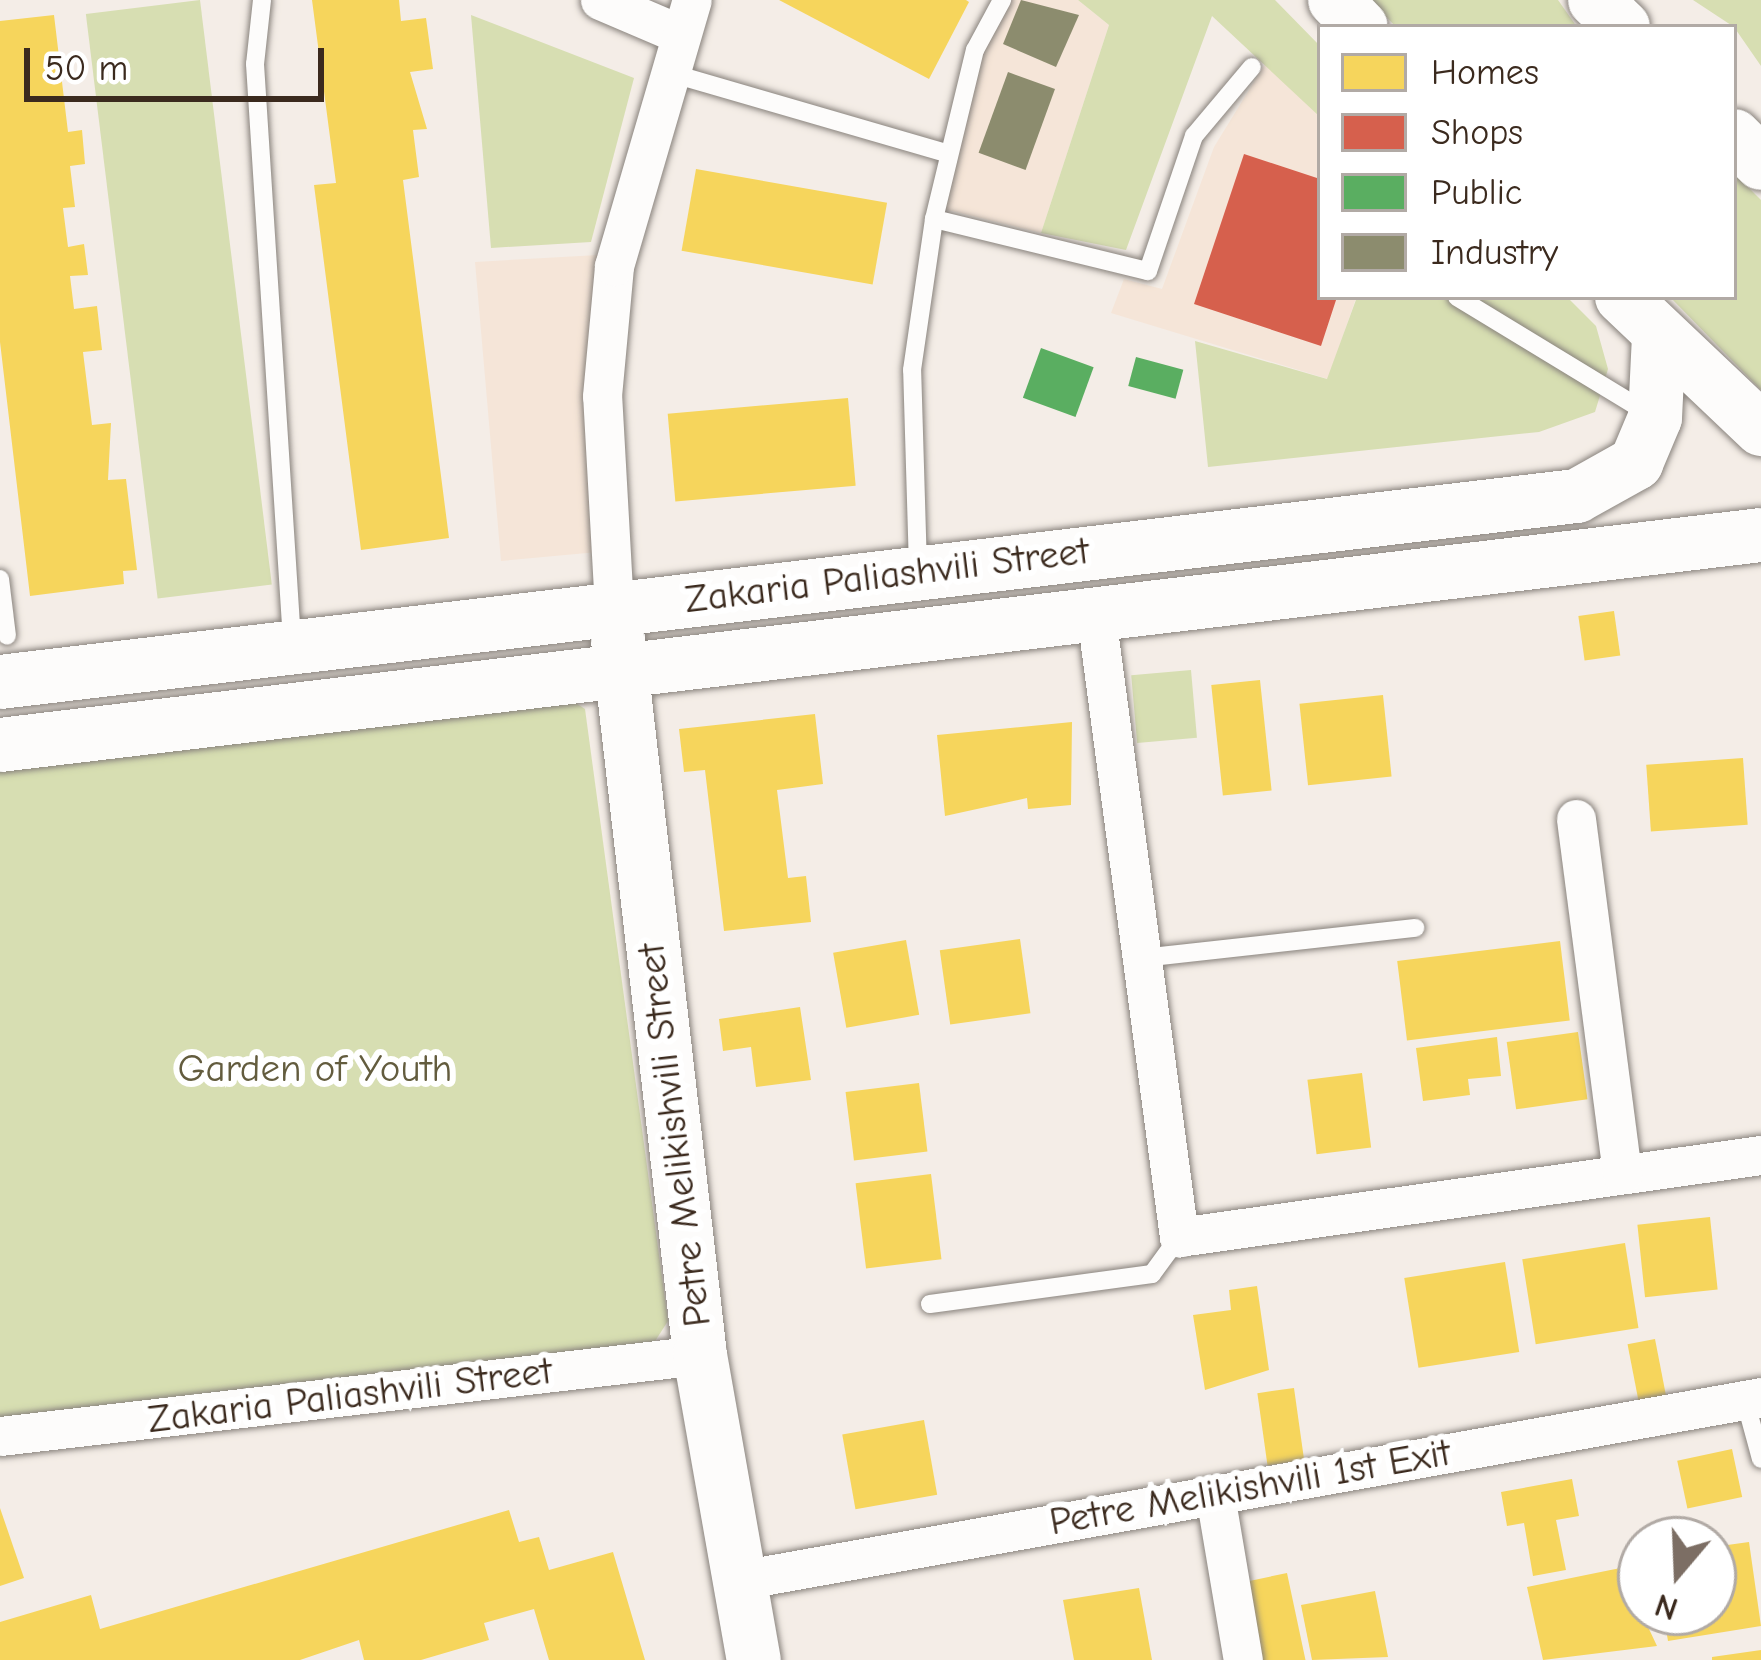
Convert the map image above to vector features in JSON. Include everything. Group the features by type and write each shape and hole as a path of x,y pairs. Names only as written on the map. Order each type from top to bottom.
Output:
{"main road":[{"path":"1336,0 1358,24"},
{"path":"1737,139 1761,164"},
{"path":"1625,300 1761,429"},
{"name":"Zakaria Paliashvili Street","path":"3,659 292,646 1577,496 1636,463 1655,418 1659,337"},
{"name":"Zakaria Paliashvili Street","path":"0,746 1096,615 1760,544"},
{"name":"Petre Melikishvili Street","path":"614,608 700,1355 754,1660"}],"street":[{"path":"600,0 684,16 664,71 614,266 602,396 614,608"},
{"path":"1096,615 1179,1237 1761,1155"},
{"path":"1576,819 1622,1174"},
{"name":"Zakaria Paliashvili Street","path":"0,1436 700,1355"},
{"name":"Petre Melikishvili 1st Exit","path":"740,1580 1753,1398"},
{"path":"1215,1495 1243,1660"}],"lane":[{"path":"262,0 255,64 292,646"},
{"path":"918,573 912,370 934,219 945,153 1002,0"},
{"path":"934,219 1148,271 1194,136 1252,67"},
{"path":"664,71 945,153"},
{"path":"1462,300 1655,418"},
{"path":"0,579 3,659"},
{"path":"1142,958 1414,928"},
{"path":"930,1304 1152,1274 1179,1237"},
{"path":"1753,1398 1761,1460"}],"shaded area":[{"path":"1012,0 1078,0 1109,25 1041,233 944,209 982,54"},
{"path":"1265,64 1317,114 1317,300 1355,300 1328,379 1111,313 1124,279 1162,289 1214,147"},
{"path":"598,255 598,552 501,561 475,262"}],"green space":[{"path":"200,0 272,585 158,599 86,14"},
{"path":"1078,0 1275,0 1317,43 1317,114 1212,16 1126,250 1041,233 1109,25"},
{"path":"1370,0 1558,0 1575,24 1393,24"},
{"path":"1693,0 1761,0 1761,66 1737,31 1737,24 1729,24"},
{"path":"471,15 634,78 591,242 491,248"},
{"path":"1737,176 1761,200 1761,390 1673,300 1737,300"},
{"path":"1356,300 1570,300 1596,326 1608,369 1595,412 1539,432 1208,467 1195,341 1327,379"},
{"path":"1191,670 1197,738 1137,743 1131,675"},
{"name":"Garden of Youth","path":"565,696 585,709 668,1321 650,1349 0,1423 0,763"}],"building: Homes":[{"path":"312,0 399,0 401,21 426,18 433,69 410,72 427,129 413,130 419,177 403,180 449,538 361,550 314,185 336,183"},
{"path":"779,0 966,0 969,2 929,79"},
{"path":"54,15 68,132 82,130 85,164 70,166 75,207 63,208 68,247 84,244 88,275 70,276 74,309 97,306 102,350 83,352 92,425 111,423 108,480 126,479 137,570 123,571 124,584 30,596 0,342 0,21"},
{"path":"696,169 887,203 873,284 682,251"},
{"path":"848,398 856,486 675,501 668,414"},
{"path":"1614,611 1620,656 1585,661 1578,616"},
{"path":"1260,680 1272,790 1223,796 1211,685"},
{"path":"1383,695 1392,777 1308,785 1299,704"},
{"path":"815,714 823,784 777,790 788,878 806,876 811,922 724,931 705,770 684,772 679,729"},
{"path":"1072,722 1071,805 1028,809 1027,798 945,816 937,735"},
{"path":"1743,758 1748,825 1651,832 1646,765"},
{"path":"1020,939 1030,1013 950,1025 940,950"},
{"path":"906,940 919,1015 846,1028 833,953"},
{"path":"1560,941 1570,1020 1407,1040 1397,961"},
{"path":"800,1007 811,1080 756,1087 751,1047 723,1051 719,1019"},
{"path":"1578,1032 1587,1099 1516,1109 1507,1042"},
{"path":"1497,1037 1501,1076 1468,1079 1470,1095 1423,1101 1416,1048"},
{"path":"1362,1073 1371,1147 1317,1154 1307,1080"},
{"path":"919,1083 927,1151 854,1161 846,1092"},
{"path":"931,1174 941,1259 866,1269 856,1183"},
{"path":"1710,1217 1718,1290 1645,1297 1637,1225"},
{"path":"1625,1243 1638,1328 1536,1344 1522,1259"},
{"path":"1505,1262 1519,1352 1418,1368 1404,1278"},
{"path":"1257,1286 1269,1370 1205,1390 1193,1315 1231,1310 1229,1290"},
{"path":"1655,1339 1666,1396 1639,1401 1628,1344"},
{"path":"1294,1388 1304,1460 1268,1465 1257,1393"},
{"path":"924,1420 937,1495 855,1509 842,1434"},
{"path":"1732,1449 1742,1497 1687,1509 1677,1461"},
{"path":"1572,1479 1579,1516 1556,1520 1566,1570 1533,1576 1524,1523 1507,1526 1501,1492"},
{"path":"0,1508 24,1578 0,1586"},
{"path":"509,1510 519,1542 539,1537 549,1570 613,1552 645,1660 549,1660 534,1609 484,1623 489,1640 421,1660 364,1660 359,1640 300,1660 0,1660 0,1622 91,1595 100,1629"},
{"path":"1749,1542 1761,1626 1737,1630 1737,1544"},
{"path":"1617,1569 1617,1636 1652,1636 1657,1646 1543,1660 1527,1587"},
{"path":"1287,1573 1305,1660 1263,1660 1246,1582"},
{"path":"1139,1588 1152,1660 1074,1660 1063,1600"},
{"path":"1375,1591 1388,1657 1312,1660 1301,1605"},
{"path":"1761,1650 1761,1660 1712,1660 1712,1657"}],"building: Shops":[{"path":"1244,154 1317,178 1317,300 1336,300 1321,346 1194,304"}],"building: Public":[{"path":"1041,348 1094,367 1075,417 1023,398"},
{"path":"1136,357 1183,370 1176,399 1128,386"}],"building: Industry":[{"path":"1021,0 1079,15 1056,67 1003,44"},
{"path":"1008,72 1055,89 1026,170 979,153"}]}
